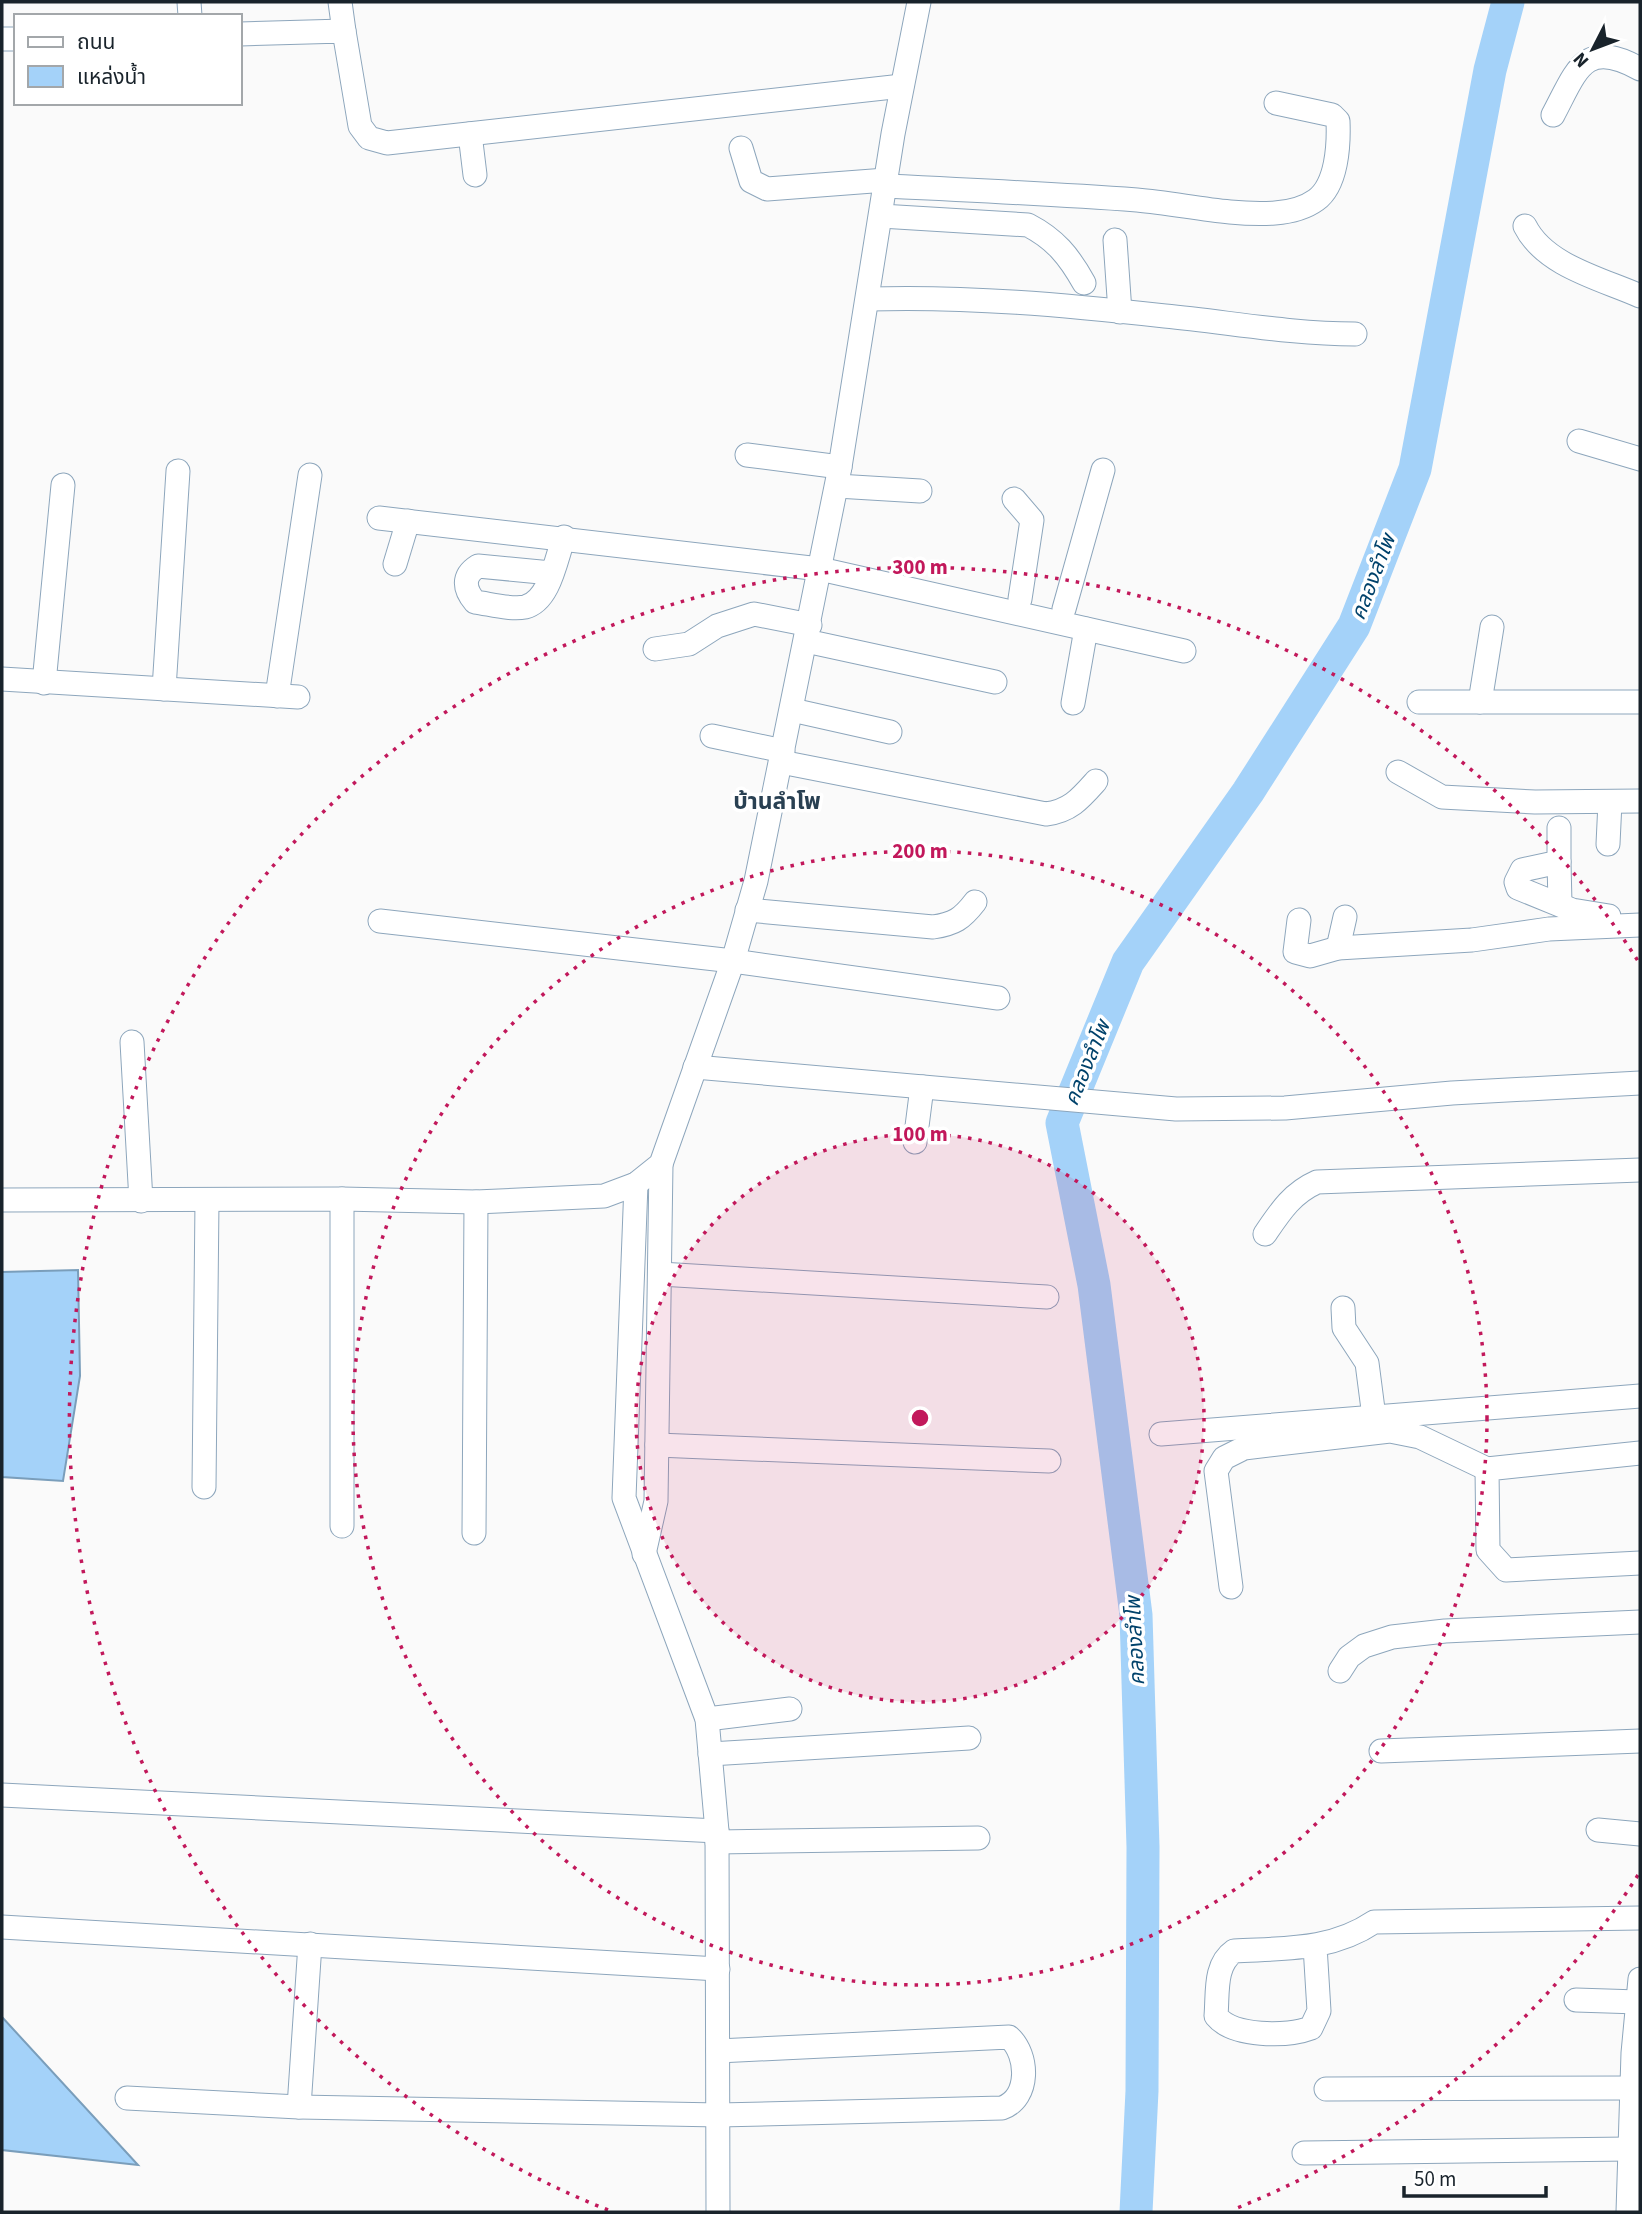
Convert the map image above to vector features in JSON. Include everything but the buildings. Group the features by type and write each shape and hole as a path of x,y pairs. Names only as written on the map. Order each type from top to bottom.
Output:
{"street":[{"path":"340,2 360,126 369,138 387,143 902,86"},
{"path":"644,1554 656,1501 661,1164 733,961 782,757 838,477 902,86 919,2"},
{"path":"242,34 344,32"},
{"path":"1553,115 1579,67 1587,60 1614,56 1640,69"},
{"path":"741,148 751,181 767,189 886,183 1140,200 1248,213 1278,213 1303,207 1316,200 1325,190 1332,178 1339,133 1338,121 1322,110 1276,103"},
{"path":"470,134 475,175"},
{"path":"881,216 1028,225 1049,236 1068,255 1084,283"},
{"path":"1525,226 1531,238 1555,258 1640,296"},
{"path":"1115,240 1121,312"},
{"path":"868,299 957,299 1121,312 1308,334 1355,334"},
{"path":"1579,441 1640,459"},
{"path":"747,455 838,477 920,491"},
{"path":"1064,609 1103,470"},
{"path":"163,689 178,471"},
{"path":"2,679 288,696 310,475"},
{"path":"44,683 63,485"},
{"path":"1014,499 1032,520 1020,599"},
{"path":"379,518 822,562 1020,599 1127,623"},
{"path":"395,564 408,521"},
{"path":"551,573 564,537"},
{"path":"822,562 1184,651"},
{"path":"655,649 689,644 717,626 754,614 808,633 995,682"},
{"path":"1480,702 1492,627"},
{"path":"1073,704 1086,629"},
{"path":"1419,702 1640,702"},
{"path":"792,710 890,732"},
{"path":"712,736 782,757 1046,814 1064,812 1096,781"},
{"path":"1398,772 1441,797 1640,801"},
{"path":"1608,844 1610,802"},
{"path":"1559,828 1560,904"},
{"path":"1559,862 1522,870 1516,882 1522,891 1586,914 1640,916"},
{"path":"747,910 933,927 951,925 964,917 975,902"},
{"path":"1338,948 1345,917"},
{"path":"1299,920 1295,944 1297,955 1310,956 1338,948 1472,940 1549,929 1640,925"},
{"path":"380,921 733,961 998,998"},
{"path":"132,1042 141,1200"},
{"path":"695,1067 1176,1109 1285,1108 1452,1093 1640,1083"},
{"path":"915,1142 922,1087"},
{"path":"2,1200 342,1199 476,1202 604,1196 636,1184 661,1164"},
{"path":"1265,1234 1289,1200 1301,1189 1317,1182 1640,1170"},
{"path":"636,1184 624,1498 706,1719 717,1836 718,2212"},
{"path":"342,1199 342,1526"},
{"path":"204,1487 207,1201"},
{"path":"474,1533 476,1202"},
{"path":"660,1274 1047,1297"},
{"path":"1343,1308 1344,1328 1367,1363 1374,1417"},
{"path":"1161,1434 1640,1396"},
{"path":"1231,1587 1216,1471 1224,1458 1244,1448 1390,1431 1420,1437 1487,1469 1640,1453"},
{"path":"657,1445 1049,1461"},
{"path":"1487,1469 1488,1550 1506,1570 1640,1563"},
{"path":"1340,1671 1349,1657 1364,1646 1392,1637 1445,1631 1640,1622"},
{"path":"706,1719 790,1709"},
{"path":"710,1754 970,1738"},
{"path":"1381,1751 1640,1741"},
{"path":"2,1795 717,1836 978,1838"},
{"path":"1598,1830 1640,1835"},
{"path":"1315,1946 1319,2011 1311,2028 1301,2032 1241,2032 1224,2025 1216,2016 1220,1969 1223,1959 1234,1951 1315,1946 1352,1936 1374,1922 1640,1918"},
{"path":"2,1927 718,1969"},
{"path":"299,2107 310,1944"},
{"path":"1628,2212 1632,2088 1640,1979"},
{"path":"1576,2000 1638,2017"},
{"path":"127,2098 299,2107 719,2115 1002,2108 1013,2104 1022,2093 1022,2056 1019,2046 1009,2037 718,2051"},
{"path":"1326,2088 1632,2088"},
{"path":"1304,2153 1629,2149"}],"water":[{"path":"78,1270 80,1376 63,1481 2,1477 2,1272"},
{"path":"2,2017 138,2165 2,2150"}],"waterway":[{"name":"คลองลำโพ","path":"1136,2212 1142,2091 1143,1847 1136,1615 1094,1285 1062,1123 1128,962 1248,792 1354,626 1415,469 1490,70 1508,2"}],"district":[{"name":"บ้านลำโพ","path":"777,801"}]}
